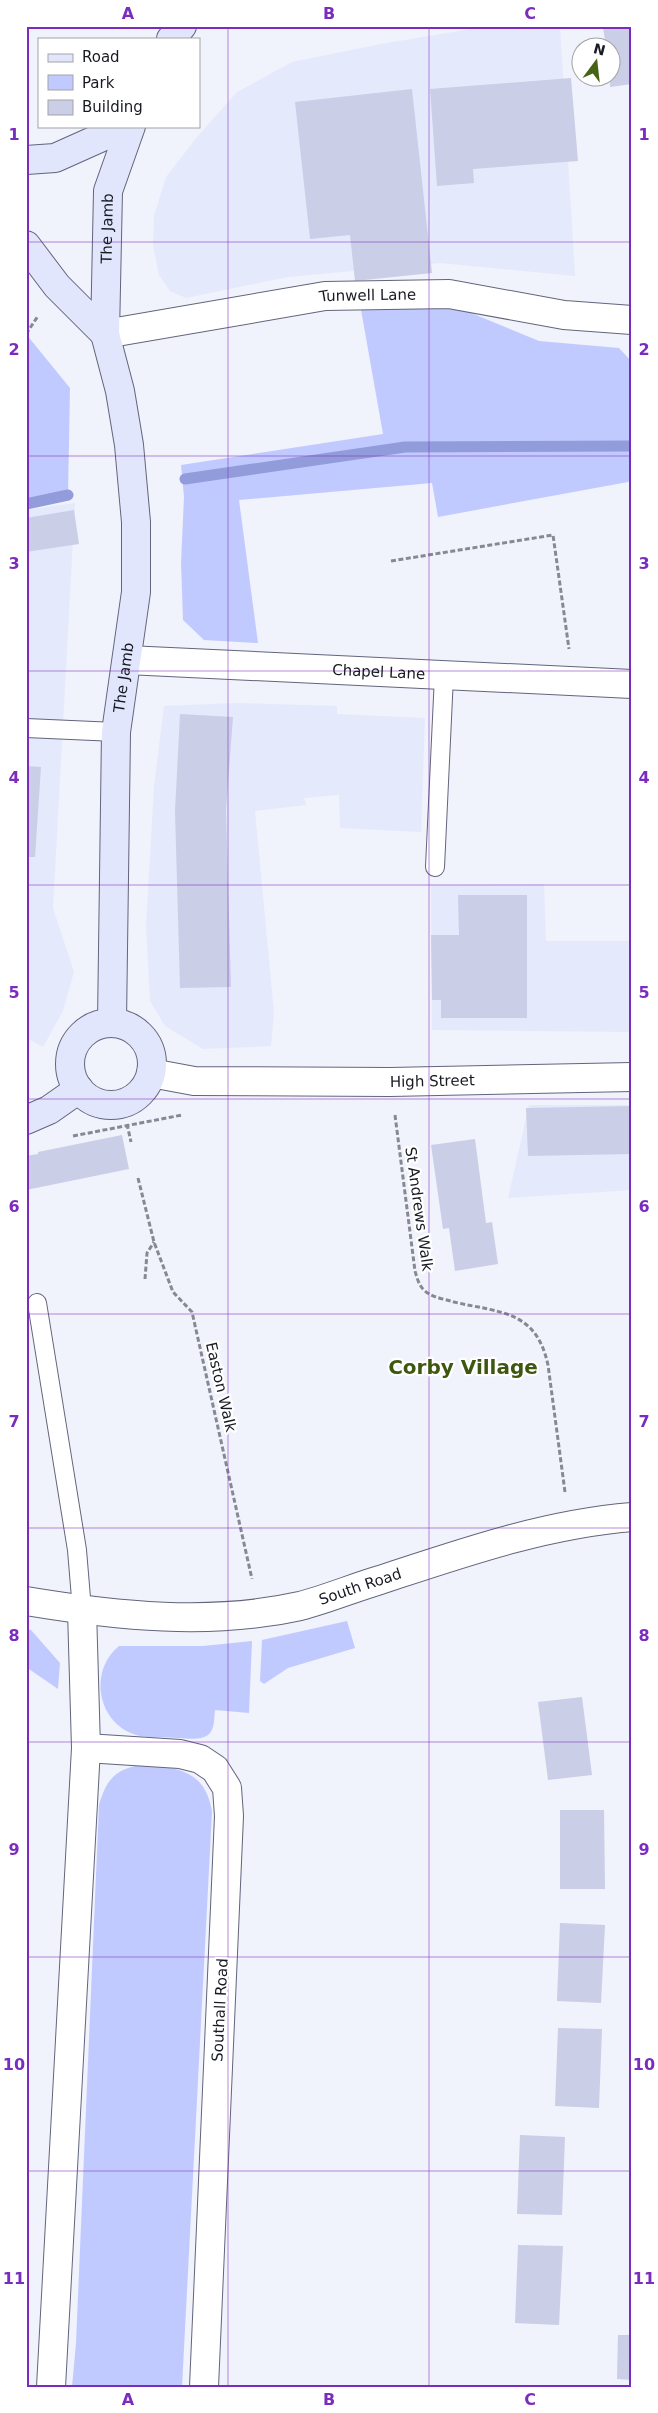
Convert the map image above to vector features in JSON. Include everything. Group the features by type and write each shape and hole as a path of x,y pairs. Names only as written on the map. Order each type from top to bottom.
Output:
{"main road":[{"path":"171,38 182,26"},
{"path":"26,160 55,158 102,137 112,128"},
{"name":"The Jamb","path":"112,1023 116,732 136,592 136,522 126,427 120,391 105,334 108,191 130,128"},
{"path":"26,245 57,286 105,334"},
{"path":"112,1023 134,1030 143,1038 152,1061 146,1085 138,1095 126,1102 114,1105 100,1104 88,1098 72,1078 70,1065 72,1052 77,1040 87,1031 99,1025 112,1023"},
{"path":"26,1120 49,1110 79,1089"}],"street":[{"name":"Tunwell Lane","path":"105,334 325,296 449,294 564,315 632,320"},
{"name":"Chapel Lane","path":"127,660 632,684"},
{"name":"High Street","path":"150,1073 194,1081 390,1082 632,1077"},
{"name":"South Road","path":"26,1601 82,1610 158,1617 260,1612 300,1606 477,1549 569,1524 631,1524"},
{"path":"51,2387 86,1748 82,1610"},
{"name":"Southall Road","path":"86,1748 180,1754 200,1758 215,1769 227,1788 228,1826 204,2387"}],"lane":[{"path":"435,867 444,676"},
{"path":"26,728 116,732"},
{"path":"37,1303 77,1550 82,1610"}],"path":[{"path":"391,561 553,535 573,682"},
{"name":"St Andrews Walk","path":"390,1082 415,1271 419,1284 426,1292 439,1298 512,1315 528,1324 538,1335 545,1350 548,1365 569,1524"},
{"path":"72,1136 191,1113"},
{"path":"127,1124 131,1142"},
{"name":"Easton Walk","path":"138,1178 154,1242 173,1292 192,1312 260,1612"},
{"path":"145,1279 147,1253 154,1242"}],"shaded area":[{"path":"489,26 560,26 575,276 440,263 288,277 186,298 170,291 159,275 153,245 154,216 166,177 197,137 237,92 292,62 381,44"},
{"path":"75,503 53,908 74,972 63,1011 43,1047 26,1038 26,510"},
{"path":"235,703 337,706 337,714 425,718 421,832 340,828 339,795 304,798 306,805 255,811 274,1013 271,1046 203,1049 165,1026 150,1001 146,926 154,786 164,706"},
{"path":"544,884 546,941 632,941 632,1032 432,1030 431,885"},
{"path":"529,1105 632,1105 632,1190 508,1198"}],"green space":[{"path":"447,303 539,341 619,348 632,362 632,479 628,482 438,517 432,483 239,500 258,643 204,640 183,620 181,563 184,497 181,465 383,434 360,304"},
{"path":"26,334 70,388 68,495 26,504"},
{"path":"347,1621 355,1648 288,1668 264,1684 260,1681 262,1640"},
{"path":"26,1629 31,1630 60,1663 58,1689 26,1667"},
{"path":"252,1641 249,1713 215,1710 212,1730 205,1737 193,1739 140,1736 126,1731 114,1722 106,1710 101,1684 103,1670 109,1657 119,1646 203,1646"},
{"path":"146,1764 180,1770 197,1780 204,1788 212,1812 182,2387 72,2387 76,2343 99,1805 106,1787 120,1771"}],"building":[{"path":"632,26 632,84 620,86 620,38 605,38 603,27"},
{"path":"570,78 578,161 473,169 474,183 437,186 430,89"},
{"path":"412,89 432,273 355,281 350,235 310,239 295,102"},
{"path":"74,510 79,544 26,552 26,518"},
{"path":"180,714 233,717 226,810 231,987 180,988 175,811"},
{"path":"26,766 41,767 35,857 26,857"},
{"path":"458,895 527,895 527,1018 441,1018 441,1000 432,1000 431,935 459,935"},
{"path":"632,1106 632,1154 528,1156 526,1108"},
{"path":"122,1135 129,1169 26,1190 26,1156"},
{"path":"475,1139 486,1223 492,1222 498,1264 455,1271 449,1228 443,1229 431,1145"},
{"path":"582,1697 592,1775 548,1780 538,1702"},
{"path":"560,1810 604,1810 605,1889 560,1889"},
{"path":"560,1923 605,1925 601,2003 557,2001"},
{"path":"558,2028 602,2029 599,2108 555,2106"},
{"path":"520,2135 565,2137 562,2215 517,2214"},
{"path":"518,2245 563,2246 559,2325 515,2323"},
{"path":"618,2335 632,2335 632,2380 617,2379"}],"waterway":[{"path":"185,479 405,447 632,446"},
{"path":"26,504 68,495"}],"district":[{"name":"Corby Village","path":"463,1367"}]}
